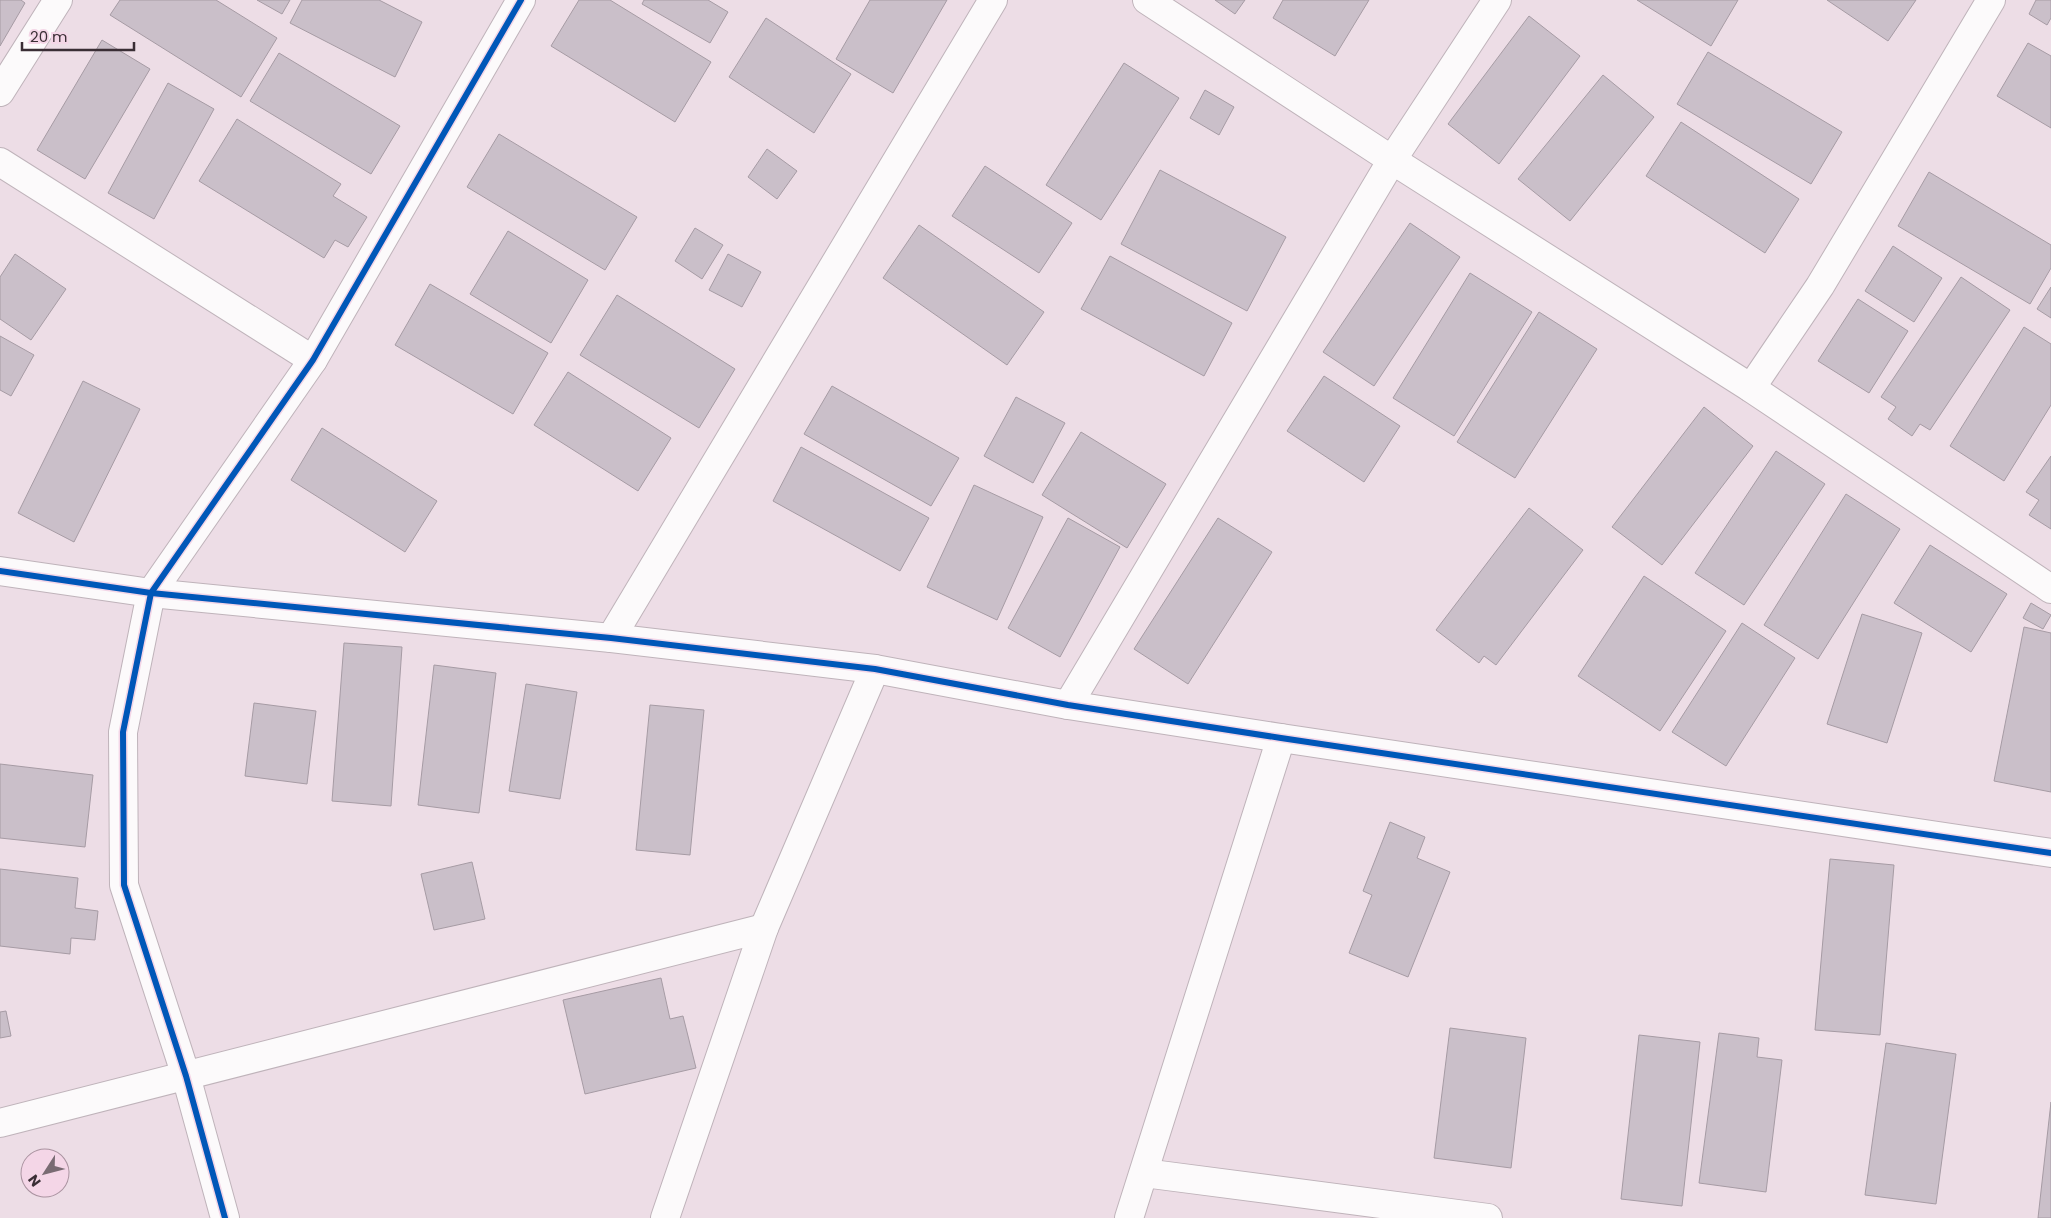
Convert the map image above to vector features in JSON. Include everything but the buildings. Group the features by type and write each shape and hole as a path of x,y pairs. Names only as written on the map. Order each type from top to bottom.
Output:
{"street":[{"path":"0,92 58,0"},
{"path":"225,1218 186,1076 124,885 123,732 151,593 313,360 521,0"},
{"path":"611,638 993,0"},
{"path":"1147,0 1392,160 1751,388 2051,589"},
{"path":"1068,705 1392,160 1497,0"},
{"path":"1751,388 1820,286 1991,0"},
{"path":"0,162 313,360"},
{"path":"0,571 151,593 611,638 875,669 1068,705 2051,852"},
{"path":"665,1218 764,928 875,669"},
{"path":"1129,1218 1281,738"},
{"path":"0,1123 764,928"},
{"path":"1144,1173 1488,1218"}],"cycle path":[{"path":"225,1218 186,1076 124,885 123,732 151,593 313,360 521,0"},
{"path":"0,571 151,593 611,638 875,669 1068,705 2051,853"}]}
